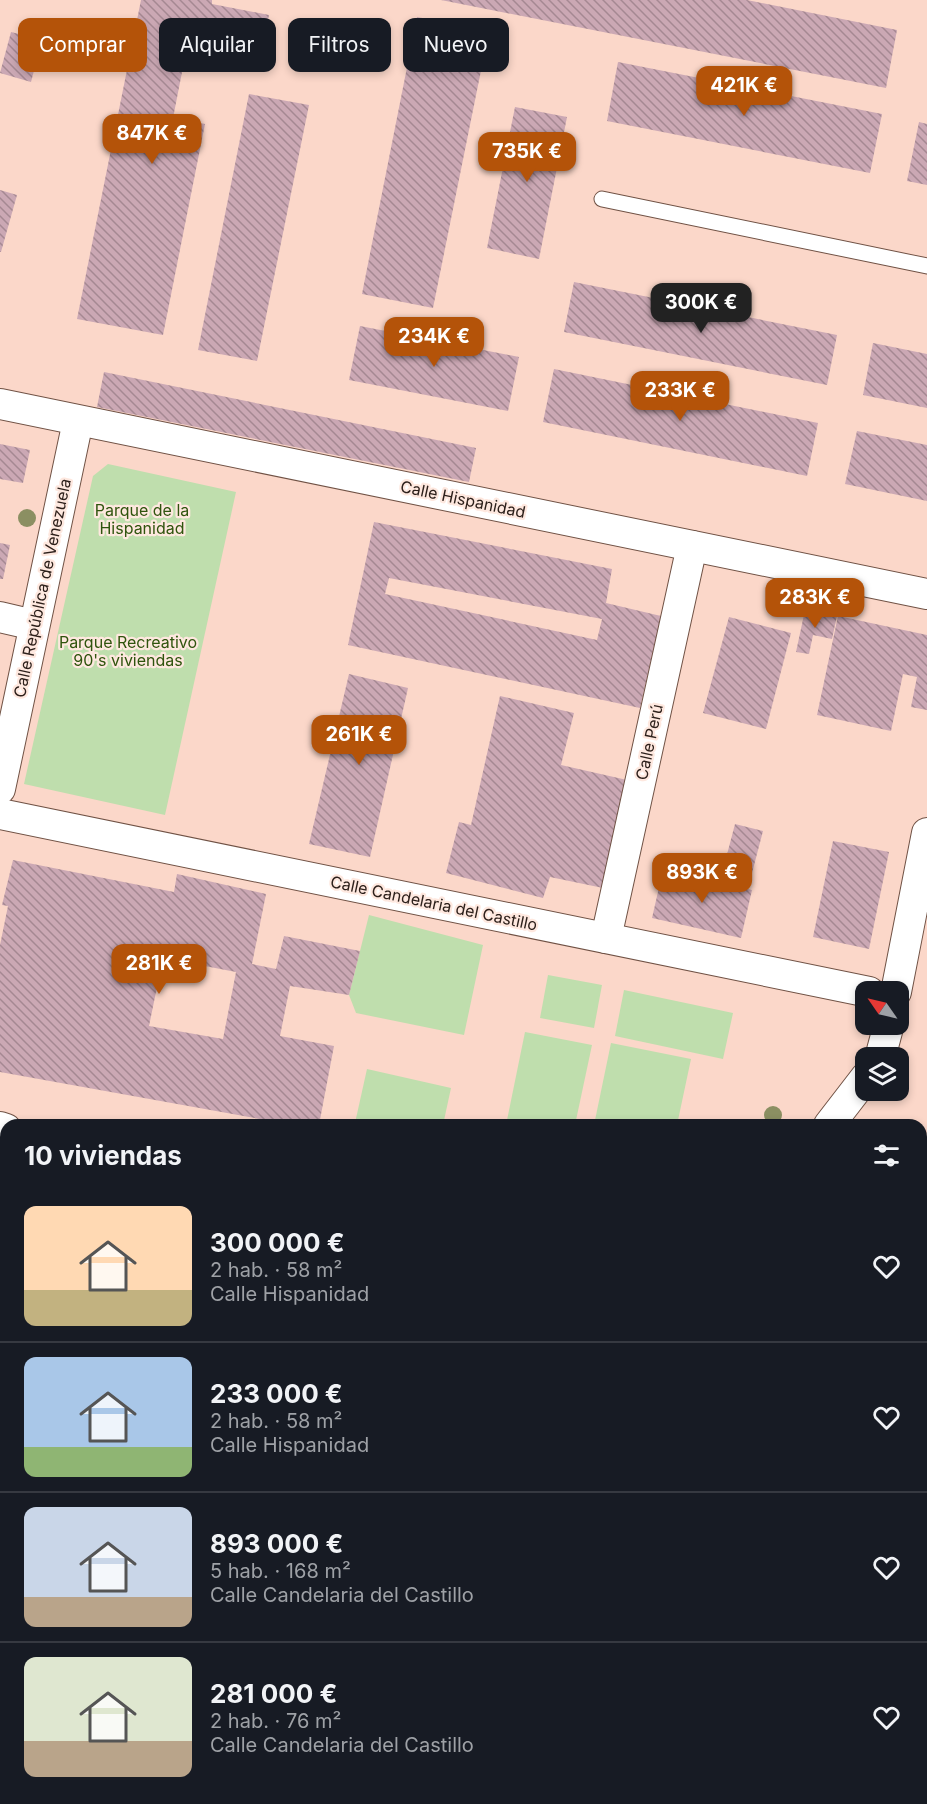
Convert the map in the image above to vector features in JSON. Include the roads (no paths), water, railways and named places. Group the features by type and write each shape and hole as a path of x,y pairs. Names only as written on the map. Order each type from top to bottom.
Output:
{"street":[{"name":"Calle Hispanidad","path":"0,404 927,594"},
{"name":"Calle República de Venezuela","path":"0,789 78,421"},
{"name":"Calle Perú","path":"606,938 692,546"},
{"path":"0,617 34,625"},
{"name":"Calle Candelaria del Castillo","path":"0,814 855,989"},
{"path":"898,981 927,833"},
{"path":"834,1119 855,1091"}],"lane":[{"path":"602,199 927,266"}],"park label":[{"name":"Parque de la Hispanidad","path":"142,519"},
{"name":"Parque Recreativo 90's viviendas","path":"128,651"}]}
